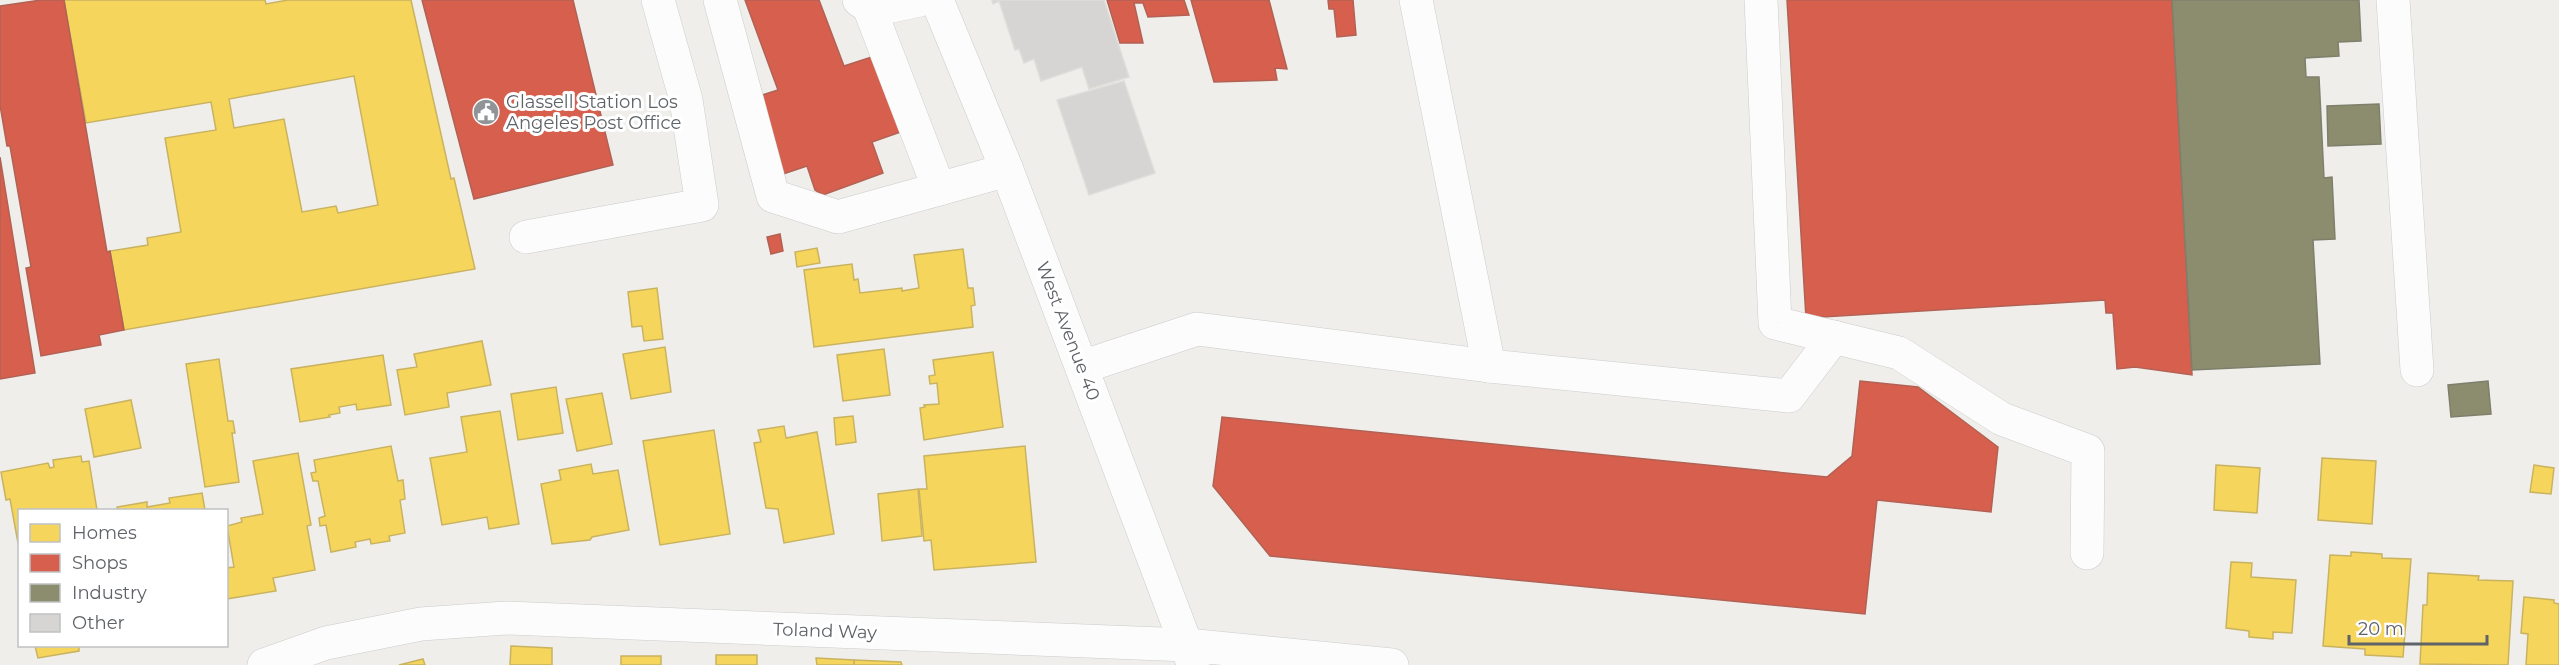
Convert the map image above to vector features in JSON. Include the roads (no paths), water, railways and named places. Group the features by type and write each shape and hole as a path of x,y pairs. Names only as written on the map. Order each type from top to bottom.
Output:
{"street":[{"path":"526,237 702,205 686,100 658,0"},
{"path":"720,0 773,196 838,217 1007,170"},
{"path":"920,0 892,6 864,4 939,189"},
{"name":"West Avenue 40","path":"937,0 1007,170 1190,655"},
{"path":"1416,0 1489,366"},
{"path":"1761,0 1775,323 1899,353 2002,419 2088,451 2087,553"},
{"path":"2393,0 2417,370"},
{"path":"1082,367 1197,329 1489,366 1789,396 1834,338"},
{"name":"Toland Way","path":"264,665 326,643 421,624 506,618 1392,665"}],"place":[{"name":"Glassell Station Los Angeles Post Office","path":"486,112"}]}
